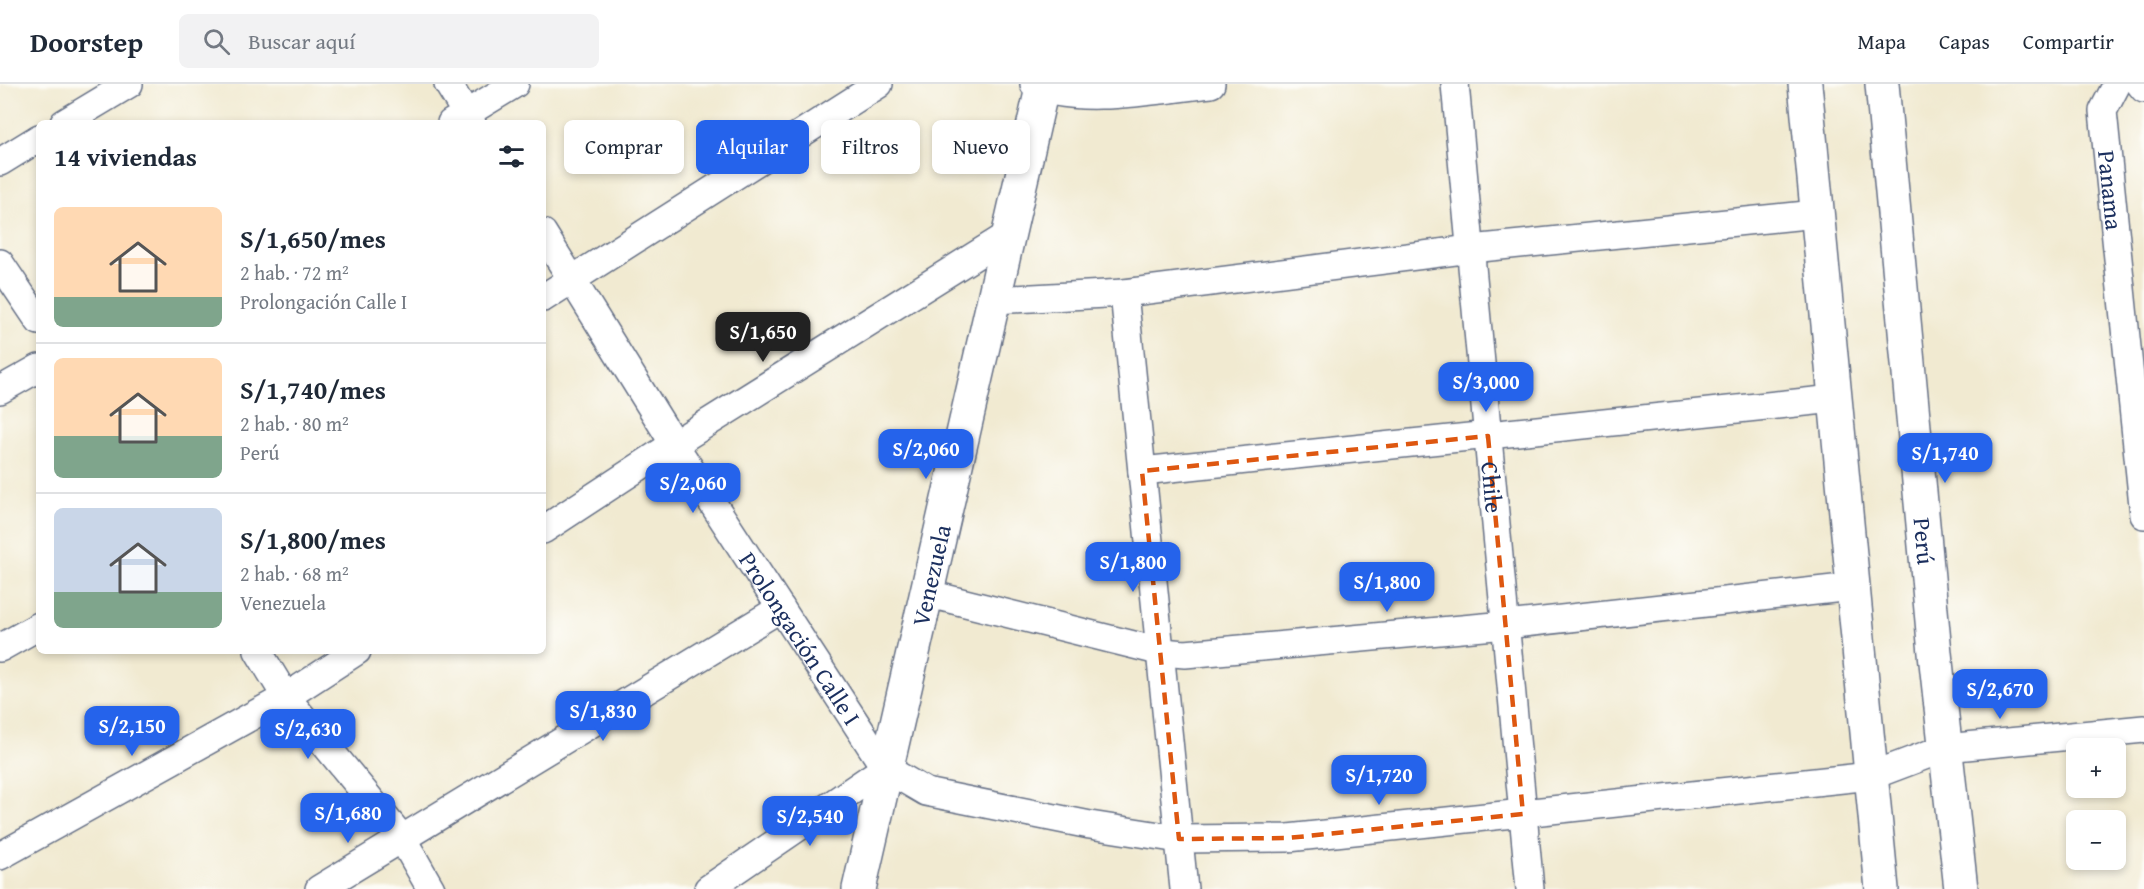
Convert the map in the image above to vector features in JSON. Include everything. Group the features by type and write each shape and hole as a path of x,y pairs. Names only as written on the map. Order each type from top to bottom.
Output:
{"main road":[{"path":"1805,84 1882,889"},
{"name":"Perú","path":"1882,84 1960,889"},
{"name":"Venezuela","path":"860,889 885,768 994,300 1040,86"}],"street":[{"path":"67,120 97,92 129,84"},
{"path":"448,84 463,120 515,84"},
{"path":"546,296 879,84"},
{"path":"1040,86 1093,96 1211,84"},
{"name":"Chile","path":"1455,84 1530,889"},
{"name":"Panama","path":"2118,84 2103,111 2144,515"},
{"path":"2140,84 2144,89"},
{"path":"0,162 36,140"},
{"path":"994,300 1124,293 1471,249 1816,214"},
{"path":"546,528 675,444 1008,236"},
{"name":"Prolongación Calle I","path":"546,238 675,444 885,768"},
{"path":"0,263 36,317"},
{"path":"1124,293 1162,652 1184,889"},
{"path":"0,390 36,370"},
{"path":"1142,471 1834,399"},
{"path":"925,593 1162,652 1185,654 1506,625 1852,587"},
{"path":"319,889 781,608"},
{"path":"0,648 36,628"},
{"path":"260,654 286,697 402,838 431,889"},
{"path":"0,856 286,697 352,654"},
{"path":"708,889 885,768 926,792 1090,825 1179,839 1288,838 1871,776 1945,748 2144,729"}],"highlighted area":[{"path":"1488,436 1523,814 1288,838 1179,839 1142,471"}]}
